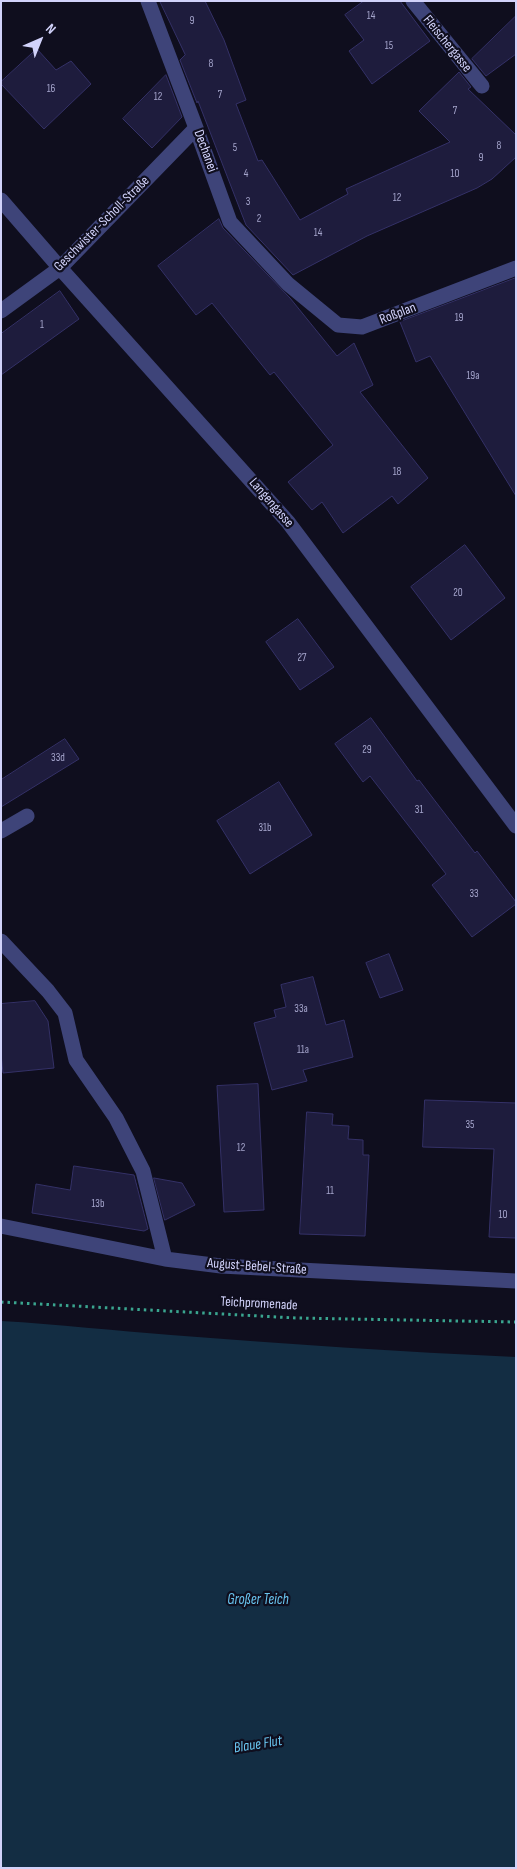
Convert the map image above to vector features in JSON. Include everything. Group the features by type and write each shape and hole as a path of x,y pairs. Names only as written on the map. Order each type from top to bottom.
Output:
{"street":[{"name":"Dechanei","path":"148,1 230,222 288,284"},
{"name":"Fleischergasse","path":"412,1 482,86"},
{"name":"Geschwister-Scholl-Straße","path":"1,311 60,268 196,128"},
{"name":"Langengasse","path":"1,200 288,522 516,826"},
{"name":"Roßplan","path":"288,284 338,325 362,327 516,268"},
{"path":"1,831 27,816"},
{"path":"1,941 48,991 65,1013 76,1060 116,1118 143,1171 164,1259"},
{"name":"August-Bebel-Straße","path":"1,1226 164,1259 221,1266 516,1281"}],"path":[{"name":"Teichpromenade","path":"1,1302 296,1318 516,1322"}],"water":[{"name":"Großer Teich","path":"1,1321 300,1345 516,1357 516,1868 1,1868"}],"building":[{"path":"160,1 205,1 224,40 246,100 236,104 258,161 262,160 300,220 348,194 346,189 450,142 419,111 459,72 471,87 468,89 516,135 516,157 492,179 477,188 367,236 293,275 246,225 180,60 185,55"},
{"path":"364,1 400,1 430,41 372,84 349,51 364,40 345,15"},
{"path":"516,16 516,54 486,76 472,59"},
{"path":"37,49 56,70 71,61 91,84 44,129 1,84"},
{"path":"166,75 182,117 152,148 123,119"},
{"path":"219,219 223,228 290,298 337,356 354,343 373,385 360,392 428,478 398,504 392,496 343,533 322,502 312,510 288,482 333,445 274,372 270,375 212,303 196,315 158,266"},
{"path":"516,278 516,496 430,356 416,362 400,322"},
{"path":"60,291 79,319 1,375 1,334"},
{"path":"465,545 505,598 451,640 411,587"},
{"path":"298,619 334,667 300,690 266,642"},
{"path":"371,718 417,781 419,780 475,853 477,851 516,902 516,904 472,937 432,885 446,874 370,776 363,782 335,744"},
{"path":"65,739 79,759 1,807 1,780"},
{"path":"279,782 312,835 250,874 217,821"},
{"path":"389,954 403,990 380,998 366,963"},
{"path":"313,977 326,1025 344,1020 353,1057 303,1070 307,1081 272,1090 254,1023 276,1017 274,1010 286,1007 281,985"},
{"path":"35,1001 48,1021 54,1068 3,1073 1,1004"},
{"path":"258,1084 264,1210 224,1212 217,1086"},
{"path":"425,1100 516,1103 516,1238 489,1237 494,1149 423,1147"},
{"path":"307,1112 333,1114 332,1125 349,1126 348,1139 363,1140 363,1155 369,1155 365,1236 300,1234"},
{"path":"74,1166 134,1175 148,1229 144,1231 32,1213 36,1184 70,1190"},
{"path":"154,1178 182,1183 195,1205 165,1220"}],"water label":[{"name":"Blaue Flut","path":"258,1745"}]}
